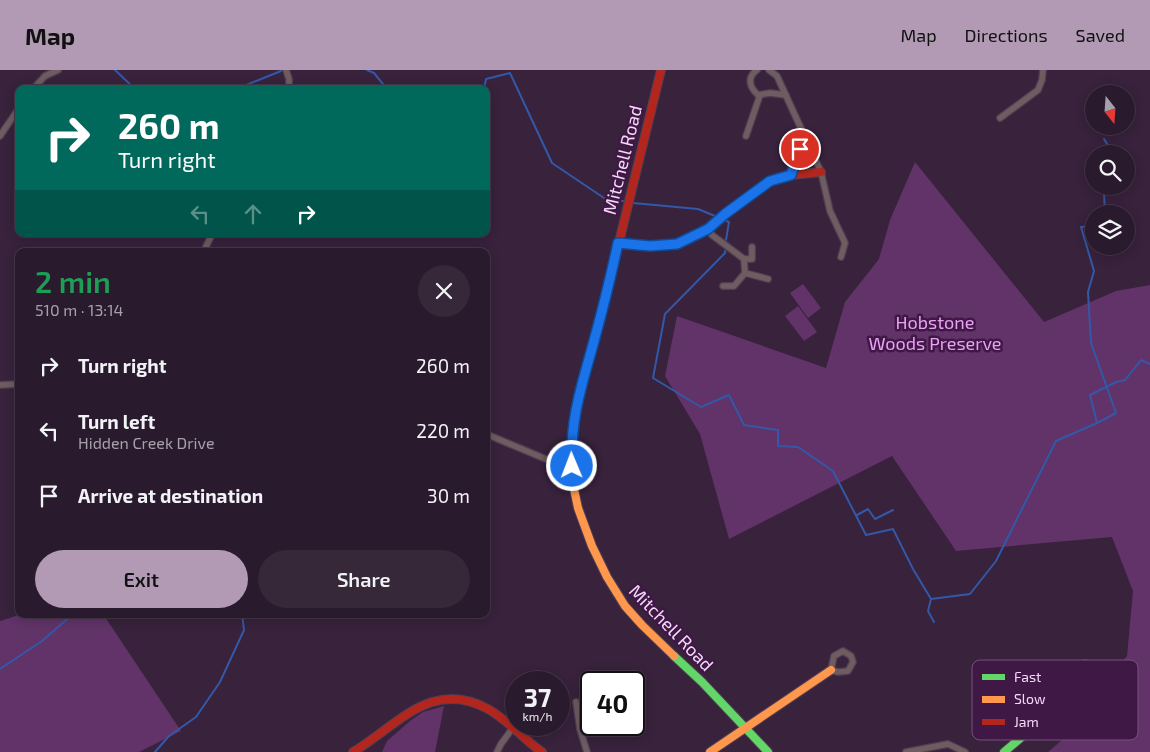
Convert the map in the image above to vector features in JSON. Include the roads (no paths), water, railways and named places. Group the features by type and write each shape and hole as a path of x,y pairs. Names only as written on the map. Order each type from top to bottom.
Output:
{"street":[{"path":"37,85 45,76 58,70"},
{"path":"286,70 289,85"},
{"name":"Mitchell Road","path":"660,70 599,322 578,397 572,442 572,470 576,497 582,520 601,565 617,595 642,625 702,682 768,752"},
{"path":"757,70 750,77 750,83 754,92 760,95 770,93 786,95"},
{"path":"769,70 777,76 821,172 830,211 845,243 841,256"},
{"path":"1000,118 1038,90 1043,70"},
{"path":"746,136 760,95"},
{"path":"0,136 15,114"},
{"path":"791,175 804,136"},
{"path":"618,243 650,246 677,244 708,229 770,181 791,175 821,172"},
{"path":"708,229 744,259 752,259 752,247"},
{"path":"722,286 734,286 745,273 744,259"},
{"path":"745,273 768,279"},
{"path":"0,384 15,384"},
{"path":"490,436 572,470"},
{"path":"710,752 832,670"},
{"path":"353,752 376,738 413,709 423,704 443,699 459,699 476,703 492,712 505,723"},
{"path":"576,702 580,729 587,752"},
{"path":"497,752 507,736"},
{"path":"521,736 542,752"},
{"path":"1004,752 1018,740"},
{"path":"906,752 948,744 965,752"}],"waterway":[{"path":"115,70 131,85"},
{"path":"367,70 374,73 384,85"},
{"path":"246,85 281,71"},
{"path":"485,85 486,79 510,73 552,163 607,200 623,201"},
{"path":"1104,139 1108,145"},
{"path":"1104,195 1105,205"},
{"path":"633,203 698,209 715,216"},
{"path":"724,220 729,222 726,240"},
{"path":"1085,227 1081,227 1085,241"},
{"path":"725,251 665,314 653,378 701,407 729,395 744,425 778,430 778,446 798,447 833,471 866,535 893,529 913,569 931,599 970,594 996,561 1056,441 1116,413 1091,343 1088,292 1094,271 1089,255"},
{"path":"1097,423 1090,395 1116,382 1125,380 1141,360 1150,364"},
{"path":"857,515 868,509 875,519 893,510"},
{"path":"931,599 928,611 934,622"},
{"path":"0,669 42,641 68,618"},
{"path":"155,752 169,736 196,717 220,682 244,630 242,618"}],"park label":[{"name":"Hobstone Woods Preserve","path":"935,333"}]}
